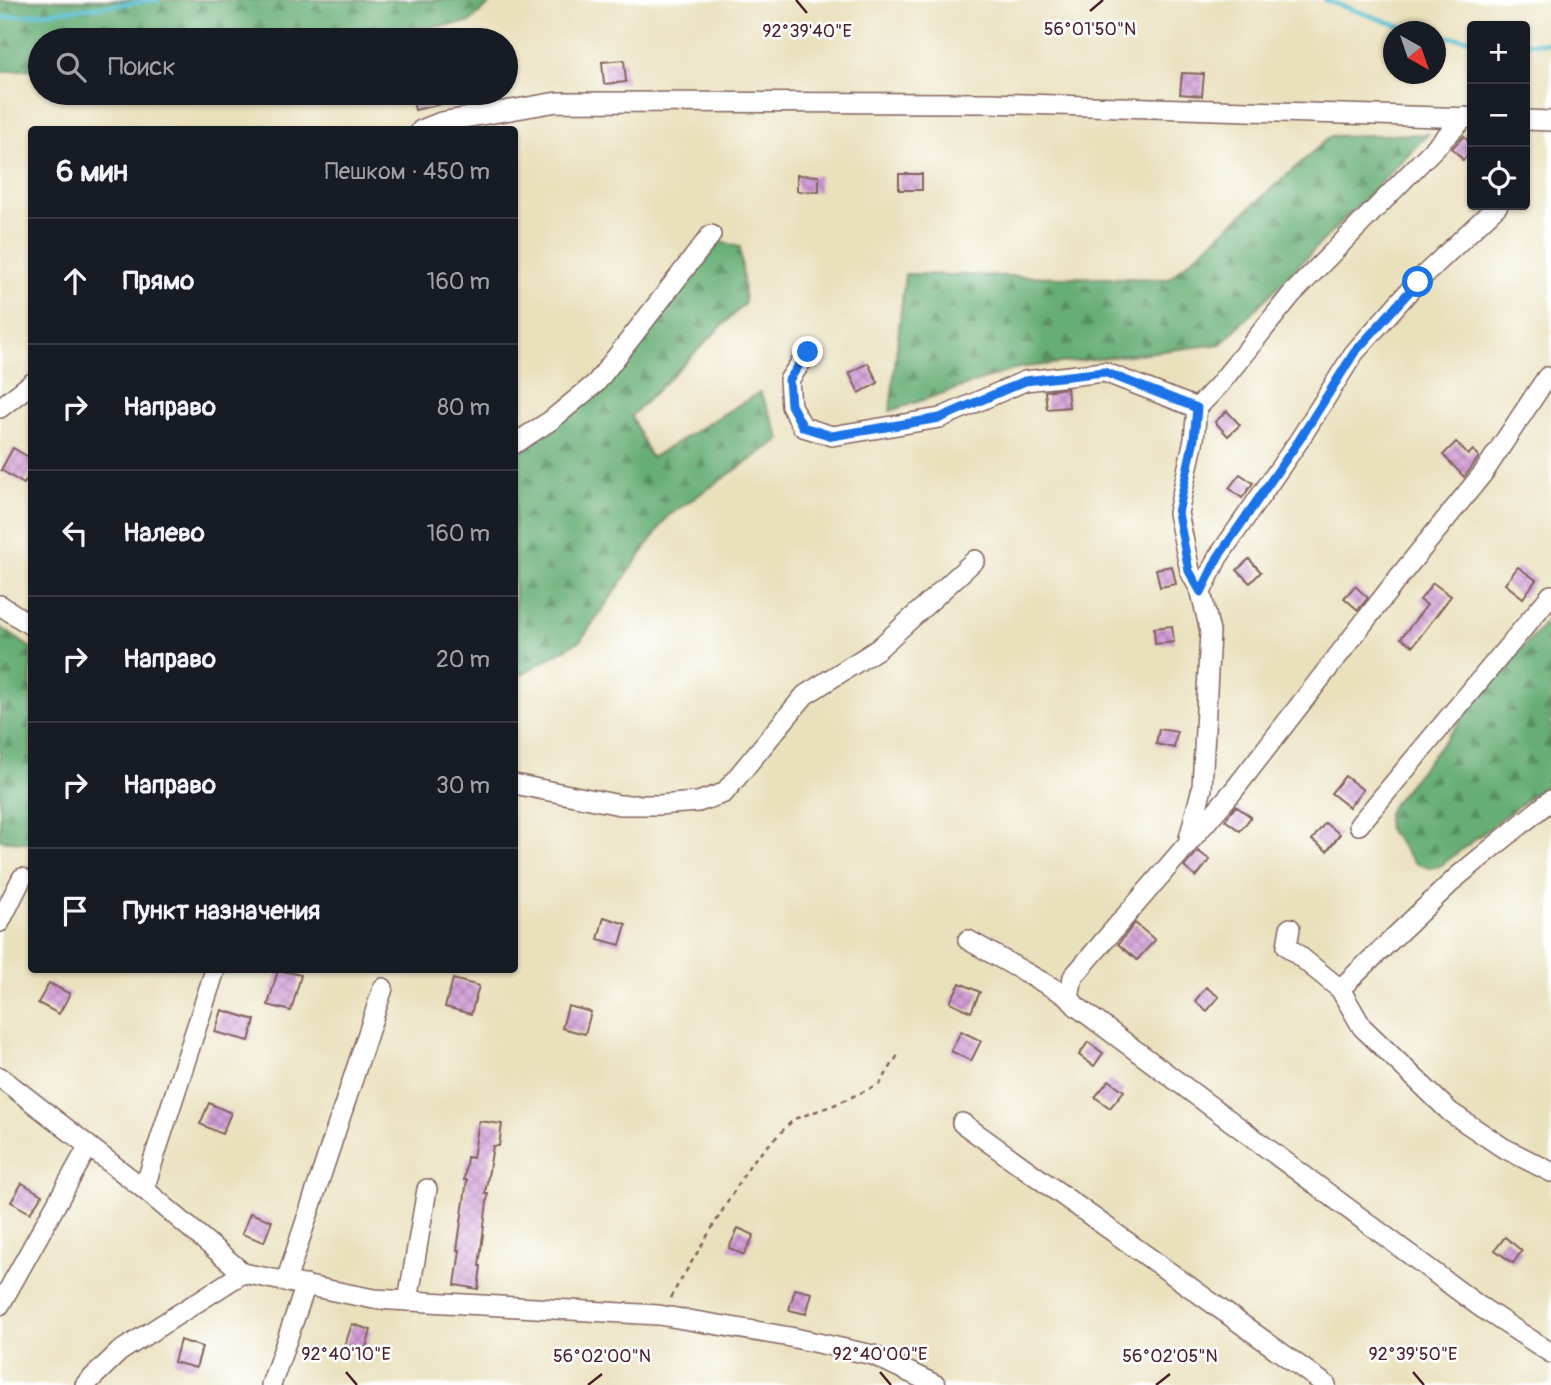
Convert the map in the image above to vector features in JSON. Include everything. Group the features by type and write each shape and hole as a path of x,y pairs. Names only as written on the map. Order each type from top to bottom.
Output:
{"street":[{"path":"431,126 556,102 989,103 1467,118"},
{"path":"1188,842 1202,788 1210,632 1201,592 1189,571 1178,513 1194,439 1197,408 1291,295 1467,120"},
{"path":"1530,120 1551,121"},
{"path":"1201,592 1218,557 1300,439 1354,353 1418,282 1493,210"},
{"path":"518,441 550,421 596,383 711,235"},
{"path":"808,352 789,380 791,405 803,427 832,436 940,418 1025,381 1104,372 1197,408"},
{"path":"1069,997 1073,977 1234,790 1484,471 1547,377 1551,379"},
{"path":"0,408 28,386"},
{"path":"518,785 620,805 698,802 724,793 805,695 878,649 975,560"},
{"path":"1359,825 1551,596"},
{"path":"0,606 28,624"},
{"path":"1340,989 1458,876 1551,800"},
{"path":"0,922 22,878"},
{"path":"1290,928 1287,946 1340,989 1362,1027 1450,1112 1502,1147 1551,1172"},
{"path":"968,940 1069,997 1076,1006 1479,1306 1551,1353"},
{"path":"144,1189 214,973"},
{"path":"286,1282 383,988"},
{"path":"0,1077 144,1189 243,1273 374,1299 659,1315 790,1337 873,1355 936,1385"},
{"path":"962,1123 1326,1385"},
{"path":"0,1305 88,1147"},
{"path":"408,1301 427,1189"},
{"path":"85,1385 119,1352 243,1273"},
{"path":"271,1385 306,1285"}],"path":[{"path":"659,1315 751,1163 794,1119 834,1105 880,1084 898,1055"}],"green space":[{"path":"0,0 494,0 469,23 420,28 28,28 28,69 0,72"},
{"path":"1428,134 1221,344 1018,368 890,411 905,274 1169,279 1331,136"},
{"path":"716,241 740,247 745,303 631,416 651,458 760,392 781,439 668,516 581,640 518,676 518,454 595,389"},
{"path":"1551,616 1551,781 1440,866 1429,868 1415,863 1388,829 1387,815 1392,805 1495,679"},
{"path":"0,627 28,646 28,843 0,840"}],"building":[{"path":"624,60 626,82 604,84 602,62"},
{"path":"1182,73 1204,74 1202,96 1180,94"},
{"path":"414,105 437,105 415,110"},
{"path":"1464,136 1467,140 1467,156 1463,160 1452,148"},
{"path":"899,174 922,174 922,190 899,190"},
{"path":"797,175 819,176 819,192 797,191"},
{"path":"868,363 878,383 859,393 849,373"},
{"path":"1067,388 1069,407 1047,409 1045,391"},
{"path":"1227,411 1240,425 1228,436 1215,422"},
{"path":"1456,442 1468,455 1473,450 1479,457 1464,477 1443,455"},
{"path":"13,448 28,457 28,476 24,484 1,470"},
{"path":"1240,474 1253,483 1242,498 1229,488"},
{"path":"1249,559 1261,572 1250,583 1237,570"},
{"path":"1172,566 1176,584 1160,587 1156,569"},
{"path":"1518,567 1536,580 1523,598 1505,584"},
{"path":"1433,583 1451,596 1413,646 1401,638 1427,605 1420,600"},
{"path":"1355,586 1368,598 1358,610 1344,598"},
{"path":"1172,626 1174,642 1155,644 1154,628"},
{"path":"1159,729 1177,732 1174,748 1156,744"},
{"path":"1345,776 1363,790 1349,807 1331,793"},
{"path":"1236,806 1251,817 1240,831 1225,820"},
{"path":"1325,823 1340,834 1327,851 1312,840"},
{"path":"1198,851 1210,860 1196,877 1184,867"},
{"path":"604,917 626,924 620,945 598,939"},
{"path":"1135,923 1155,940 1137,960 1118,944"},
{"path":"277,973 301,975 291,1011 268,1005"},
{"path":"453,979 479,986 471,1014 445,1007"},
{"path":"49,983 70,994 59,1014 38,1003"},
{"path":"960,983 980,992 971,1012 950,1002"},
{"path":"1206,987 1219,997 1207,1011 1195,1001"},
{"path":"568,1006 591,1012 585,1034 562,1028"},
{"path":"222,1010 255,1020 249,1041 215,1032"},
{"path":"961,1031 981,1041 971,1061 951,1051"},
{"path":"1088,1042 1103,1053 1094,1066 1079,1055"},
{"path":"1109,1080 1124,1091 1110,1108 1095,1097"},
{"path":"209,1103 231,1113 222,1134 200,1124"},
{"path":"479,1121 502,1124 499,1146 493,1146 485,1194 488,1194 478,1289 455,1285 467,1180 464,1180 467,1157 473,1158"},
{"path":"22,1183 42,1195 30,1213 11,1202"},
{"path":"250,1213 272,1221 264,1242 242,1234"},
{"path":"738,1228 754,1235 744,1255 729,1248"},
{"path":"1505,1237 1522,1251 1513,1263 1495,1250"},
{"path":"795,1289 812,1293 806,1314 789,1310"},
{"path":"352,1324 371,1330 365,1351 345,1345"},
{"path":"180,1340 202,1347 196,1368 174,1362"}],"waterway":[{"path":"0,18 158,0"},
{"path":"1325,0 1385,21"},
{"path":"1446,37 1467,39"},
{"path":"1530,43 1551,43"}],"route":[{"path":"808,352 789,380 791,405 803,427 832,436 940,418 1025,381 1104,372 1197,408 1194,439 1178,513 1189,571 1201,592 1218,557 1300,439 1354,353 1418,282"}]}
